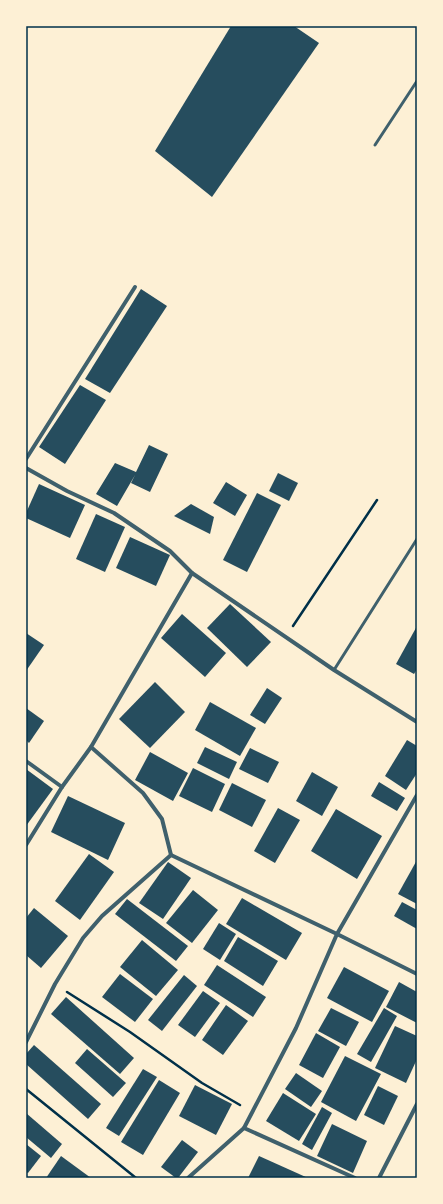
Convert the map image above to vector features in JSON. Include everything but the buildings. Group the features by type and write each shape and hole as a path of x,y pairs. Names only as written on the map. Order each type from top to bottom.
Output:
{"street":[{"path":"26,459 135,287"},
{"path":"26,468 68,491 114,513 170,551 192,573 334,670 417,722"},
{"path":"26,845 62,787 91,747 192,573"},
{"path":"91,747 143,793 162,819 171,855"},
{"path":"26,761 62,787"},
{"path":"188,1178 244,1128 296,1028 337,934 417,795"},
{"path":"171,855 417,974"},
{"path":"26,1042 55,984 83,938 102,916 171,855"},
{"path":"379,1178 417,1104"},
{"path":"244,1128 355,1178"}],"lane":[{"path":"375,145 417,81"},
{"path":"334,670 417,539"}],"path":[{"path":"287,637 377,500"},
{"path":"55,984 130,1032 202,1083 253,1112"},
{"path":"26,1089 136,1178"}]}
